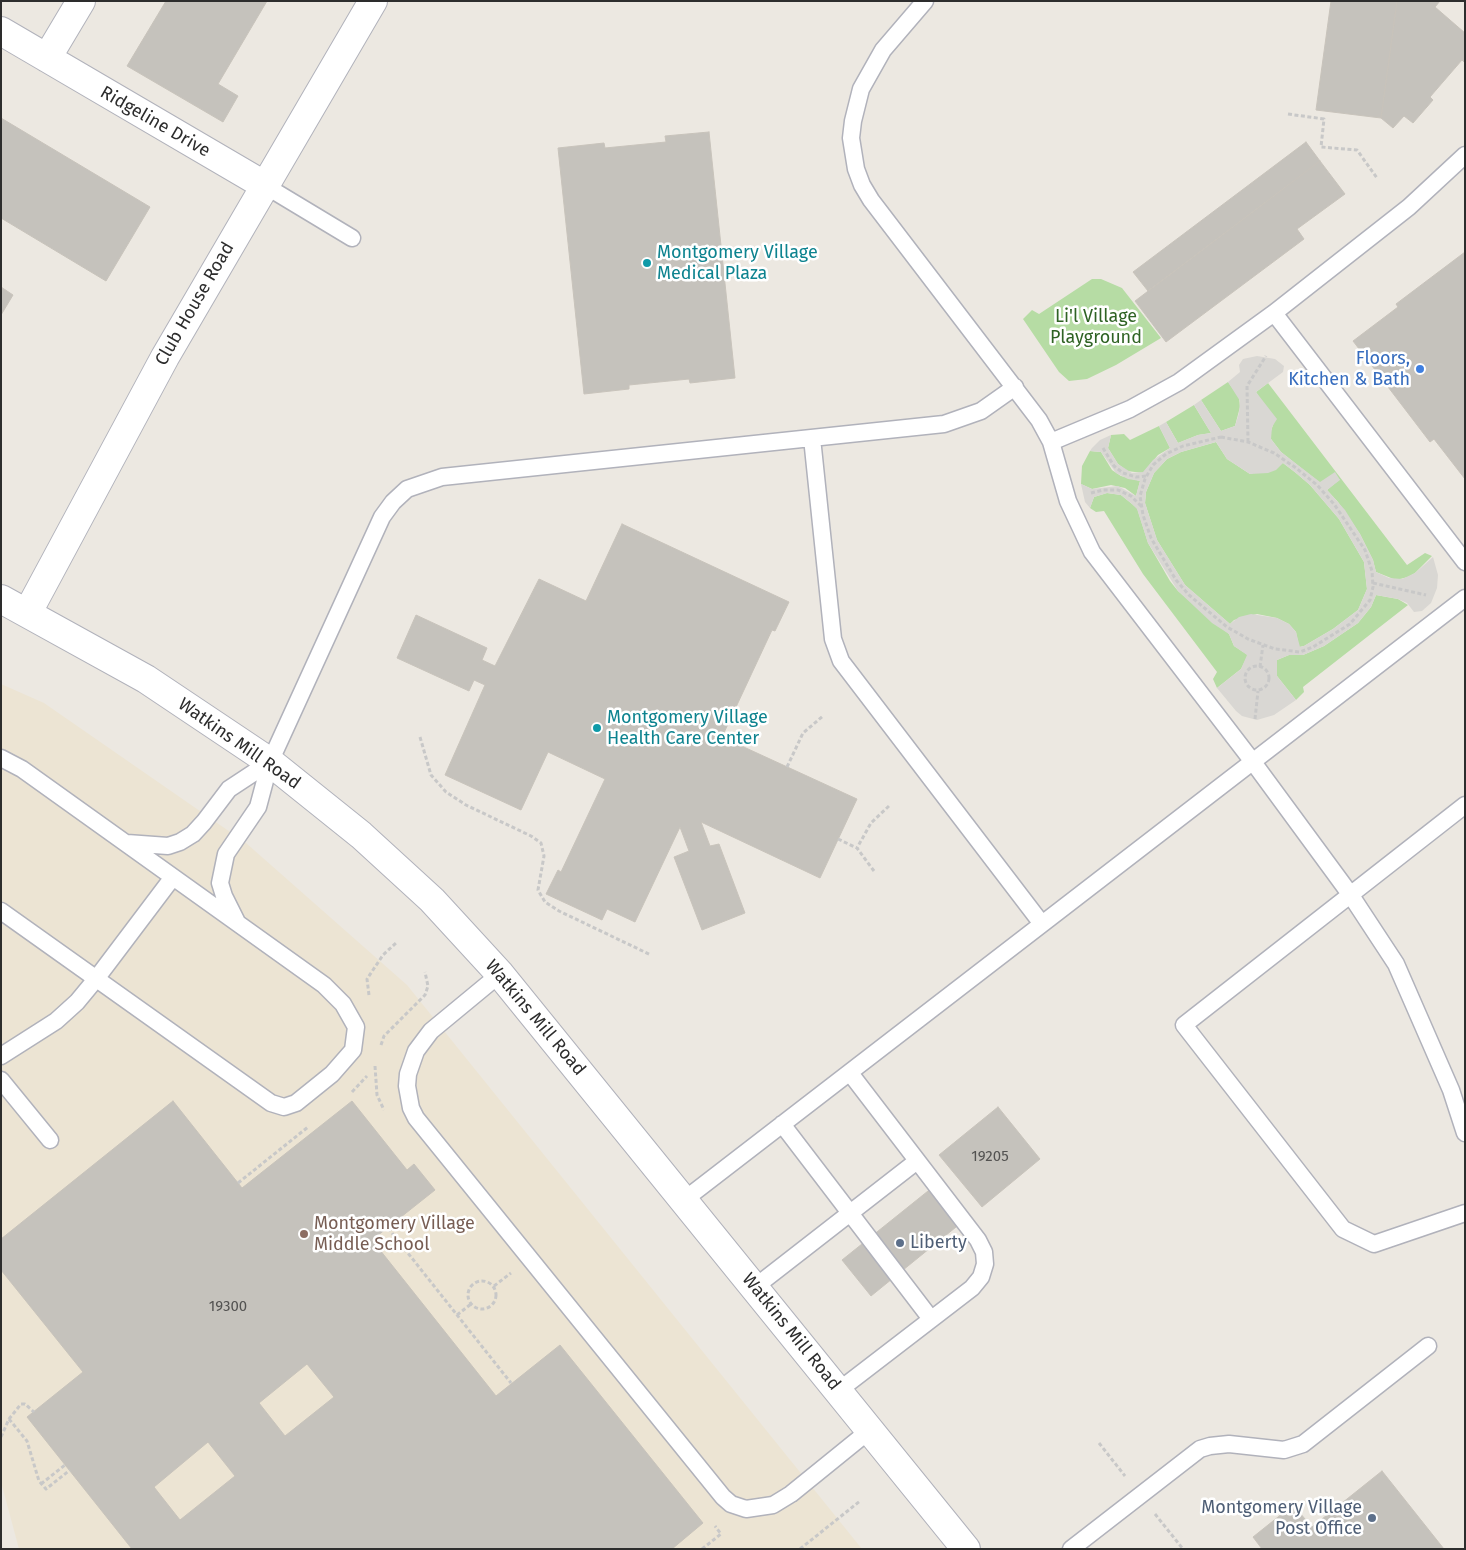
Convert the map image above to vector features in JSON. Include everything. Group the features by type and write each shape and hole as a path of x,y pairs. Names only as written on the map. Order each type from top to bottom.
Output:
{"street":[{"path":"47,58 81,1"},
{"name":"Club House Road","path":"28,612 165,357 373,1"},
{"name":"Ridgeline Drive","path":"1,31 264,185"},
{"name":"Watkins Mill Road","path":"1,599 28,612 146,679 270,762 361,835 432,900 500,974 966,1549"}],"lane":[{"path":"925,1 883,50 861,89 852,121 852,153 856,169 871,200 1039,420 1051,442 1068,501 1092,552 1253,762 1350,894 1396,964 1451,1090 1465,1133"},
{"path":"1051,442 1155,397 1187,377 1274,313 1409,207 1465,155"},
{"path":"264,185 352,238"},
{"path":"1274,313 1465,562"},
{"path":"237,922 224,896 220,883 226,854 258,807 270,762 382,517 393,502 407,489 442,477 950,422 981,411 1015,387"},
{"path":"812,438 832,630 840,661 1042,924"},
{"path":"684,1200 1465,598"},
{"path":"1,758 22,769 335,994 349,1012 356,1027 355,1043 349,1056 315,1088 290,1106 284,1107 265,1099 1,911"},
{"path":"126,843 168,846 180,842 193,834 229,789 270,762"},
{"path":"1465,805 1184,1025 1343,1229 1374,1244 1465,1213"},
{"path":"1,1056 56,1021 96,979 173,876"},
{"path":"500,974 423,1040 411,1062 408,1074 407,1086 411,1108 416,1118 723,1497 731,1504 746,1509 773,1505 791,1494 870,1430"},
{"path":"838,1391 977,1283 984,1270 985,1258 978,1240 850,1073"},
{"path":"1,1080 50,1140"},
{"path":"782,1124 932,1319"},
{"path":"755,1287 918,1161"},
{"path":"1071,1549 1200,1449 1229,1444 1284,1450 1303,1444 1428,1346"}],"path":[{"path":"1288,114 1324,119 1321,147 1357,150 1377,178"},
{"path":"1248,442 1247,386 1266,356"},
{"path":"1221,436 1248,442 1274,453 1317,485 1352,528 1365,550 1372,571 1373,583 1370,600 1360,614 1350,624 1313,647 1300,652 1262,645 1227,627 1188,595 1160,556 1151,538 1142,507 1140,496 1147,476 1153,465 1166,454 1200,440 1221,436"},
{"path":"1100,440 1111,461 1119,470 1136,477 1147,476"},
{"path":"1083,496 1103,490 1118,490 1131,496 1142,507"},
{"path":"1373,583 1433,597"},
{"path":"1260,667 1262,645"},
{"path":"1260,667 1267,672 1269,680 1265,687 1258,691 1247,686 1244,679 1249,669 1260,667"},
{"path":"1255,719 1258,691"},
{"path":"787,767 803,733 823,716"},
{"path":"420,737 431,775 446,792 479,812 531,836 541,844 544,856 538,890 545,902 559,911 651,955"},
{"path":"857,848 871,823 890,805"},
{"path":"838,839 857,848 874,872"},
{"path":"388,1228 511,1383"},
{"path":"494,1286 511,1273"},
{"path":"471,1304 468,1295 474,1283 482,1280 494,1286"},
{"path":"471,1304 484,1309 493,1304 496,1295 494,1286"},
{"path":"457,1315 471,1304"},
{"path":"1,1438 9,1419 21,1404 25,1404 34,1412"},
{"path":"9,1419 27,1441 41,1484 46,1490 70,1470"},
{"path":"41,1484 65,1465"},
{"path":"800,1549 860,1501"}],"shaded area":[{"path":"1257,356 1275,359 1284,366 1283,372 1256,392 1277,419 1272,427 1271,439 1281,452 1320,482 1335,472 1340,480 1327,490 1345,510 1360,534 1373,560 1376,572 1389,578 1402,579 1415,573 1433,557 1438,575 1437,588 1431,603 1422,611 1414,612 1407,603 1398,599 1376,595 1371,607 1358,623 1324,646 1303,655 1289,655 1277,660 1277,676 1296,700 1274,715 1257,720 1242,716 1217,688 1241,669 1247,655 1234,646 1229,634 1212,623 1178,591 1148,543 1137,509 1121,495 1107,493 1094,497 1090,508 1085,502 1081,484 1092,489 1118,486 1136,496 1140,481 1128,479 1116,473 1101,452 1090,451 1092,448 1100,440 1111,435 1108,448 1118,464 1132,473 1143,472 1153,460 1170,448 1159,426 1166,422 1178,443 1198,435 1211,433 1194,405 1201,400 1221,431 1235,426 1240,401 1228,382 1240,372 1239,365 1243,359","holes":["1216,442 1227,459 1250,474 1268,473 1276,470 1283,463 1310,485 1339,519 1364,562 1367,589 1358,610 1333,629 1304,646 1300,647 1296,632 1289,624 1277,618 1251,614 1239,617 1230,624 1185,585 1157,540 1145,503 1146,492 1154,473 1167,459 1181,452"]},
{"name":"Montgomery Village Middle School","path":"1,684 44,703 246,843 407,985 862,1549 19,1549 1,1482"}],"green space":[{"name":"Li'l Village Playground","path":"1092,279 1101,279 1122,288 1161,338 1116,365 1087,379 1069,381 1059,372 1023,319 1032,310 1039,314"},
{"path":"1228,382 1239,397 1240,407 1235,426 1221,431 1201,400"},
{"path":"1268,383 1407,565 1425,553 1432,556 1415,573 1396,580 1376,572 1373,560 1360,534 1338,502 1327,490 1340,479 1320,483 1281,452 1271,439 1274,422 1256,392"},
{"path":"1194,405 1211,433 1198,435 1178,443 1166,422"},
{"path":"1159,426 1170,448 1158,455 1143,473 1127,471 1118,464 1108,448 1111,435 1124,434 1130,440"},
{"path":"1216,442 1227,459 1250,474 1283,463 1296,473 1310,485 1339,519 1364,562 1367,589 1358,610 1333,629 1304,646 1299,647 1296,632 1289,624 1277,618 1257,614 1234,620 1230,624 1185,585 1157,540 1145,503 1146,492 1154,473 1167,459 1181,452"},
{"path":"1090,451 1101,452 1112,470 1121,476 1140,481 1136,496 1125,488 1111,485 1092,489 1081,484 1082,466"},
{"path":"1107,493 1121,495 1137,508 1148,543 1170,581 1178,591 1229,634 1234,646 1248,655 1241,669 1217,688 1213,679 1217,672 1143,574 1104,511 1096,512 1090,508 1094,497"},
{"path":"1376,595 1398,599 1408,605 1303,687 1304,692 1296,700 1277,676 1277,660 1289,655 1303,655 1324,646 1358,623 1371,607"}],"building":[{"path":"166,1 267,1 218,84 238,96 223,122 127,66"},
{"path":"1331,1 1397,1 1381,118 1316,110"},
{"path":"1397,1 1440,1 1435,7 1465,33 1465,63 1462,60 1430,97 1433,100 1413,123 1404,116 1393,128 1381,118"},
{"path":"1,118 150,207 106,281 1,218"},
{"name":"Montgomery Village Medical Plaza","path":"709,132 735,378 690,383 689,379 629,385 629,389 584,394 558,148 604,143 605,148 666,142 665,136"},
{"path":"1306,142 1320,161 1148,291 1133,272"},
{"path":"1320,161 1345,194 1297,229 1304,239 1166,342 1135,301"},
{"path":"1465,252 1465,479 1434,439 1430,442 1353,341 1398,307 1396,304"},
{"path":"1,287 13,295 1,315"},
{"name":"Montgomery Village Health Care Center","path":"622,524 789,602 775,631 772,630 722,737 857,799 820,878 701,822 710,846 719,844 745,913 702,930 674,857 689,851 680,827 635,922 607,909 602,920 546,894 558,870 561,872 605,779 548,752 521,810 445,775 485,685 474,680 469,691 397,658 416,615 487,648 482,660 495,666 539,579 586,601"},
{"name":"Montgomery Village Middle School","path":"173,1101 242,1188 352,1101 407,1170 414,1164 435,1190 372,1240 496,1396 560,1345 703,1523 672,1549 132,1549 27,1417 83,1372 1,1270 1,1239","holes":["307,1364 334,1397 285,1436 259,1403","208,1442 235,1476 180,1520 154,1487"]},
{"path":"998,1107 1040,1159 982,1207 939,1155"},
{"path":"933,1187 961,1223 871,1296 842,1260"},
{"name":"Montgomery Village Post Office","path":"1382,1471 1444,1549 1262,1549 1253,1537 1293,1505 1312,1527"}],"place":[{"name":"Montgomery Village Medical Plaza","path":"647,263"},
{"name":"Floors, Kitchen & Bath","path":"1420,369"},
{"name":"Montgomery Village Health Care Center","path":"597,728"},
{"name":"Montgomery Village Middle School","path":"304,1234"},
{"name":"Liberty","path":"900,1243"},
{"name":"Montgomery Village Post Office","path":"1372,1518"}]}
